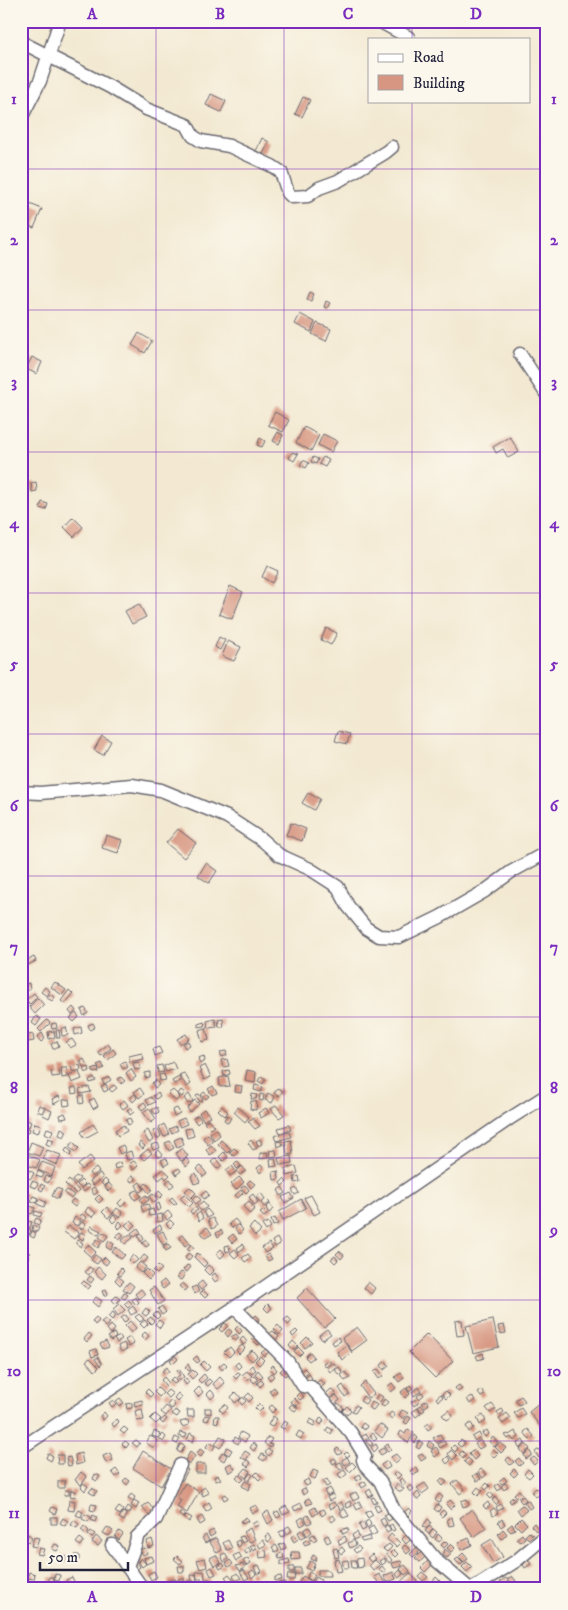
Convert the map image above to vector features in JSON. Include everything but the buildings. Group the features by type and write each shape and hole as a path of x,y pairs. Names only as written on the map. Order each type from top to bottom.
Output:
{"street":[{"path":"21,118 37,87 60,21"},
{"path":"379,21 408,37"},
{"path":"21,42 110,87 146,109 187,125 193,136 201,141 229,146 272,166 281,172 288,193 292,198 308,196 319,188 338,181 386,152 392,146"},
{"path":"520,354 547,395"},
{"path":"21,792 40,793 132,786 161,790 227,818 262,840 279,855 310,869 338,887 348,906 366,928 380,936 399,937 432,921 485,891 511,872 547,852"},
{"path":"21,1448 234,1307 547,1095"},
{"path":"234,1307 288,1362 303,1386 311,1387 351,1433 365,1456 363,1460 380,1481 394,1510 436,1561 471,1589 516,1561 547,1535"},
{"path":"127,1567 136,1545 137,1537 156,1519 180,1465"},
{"path":"112,1545 143,1589"}]}
